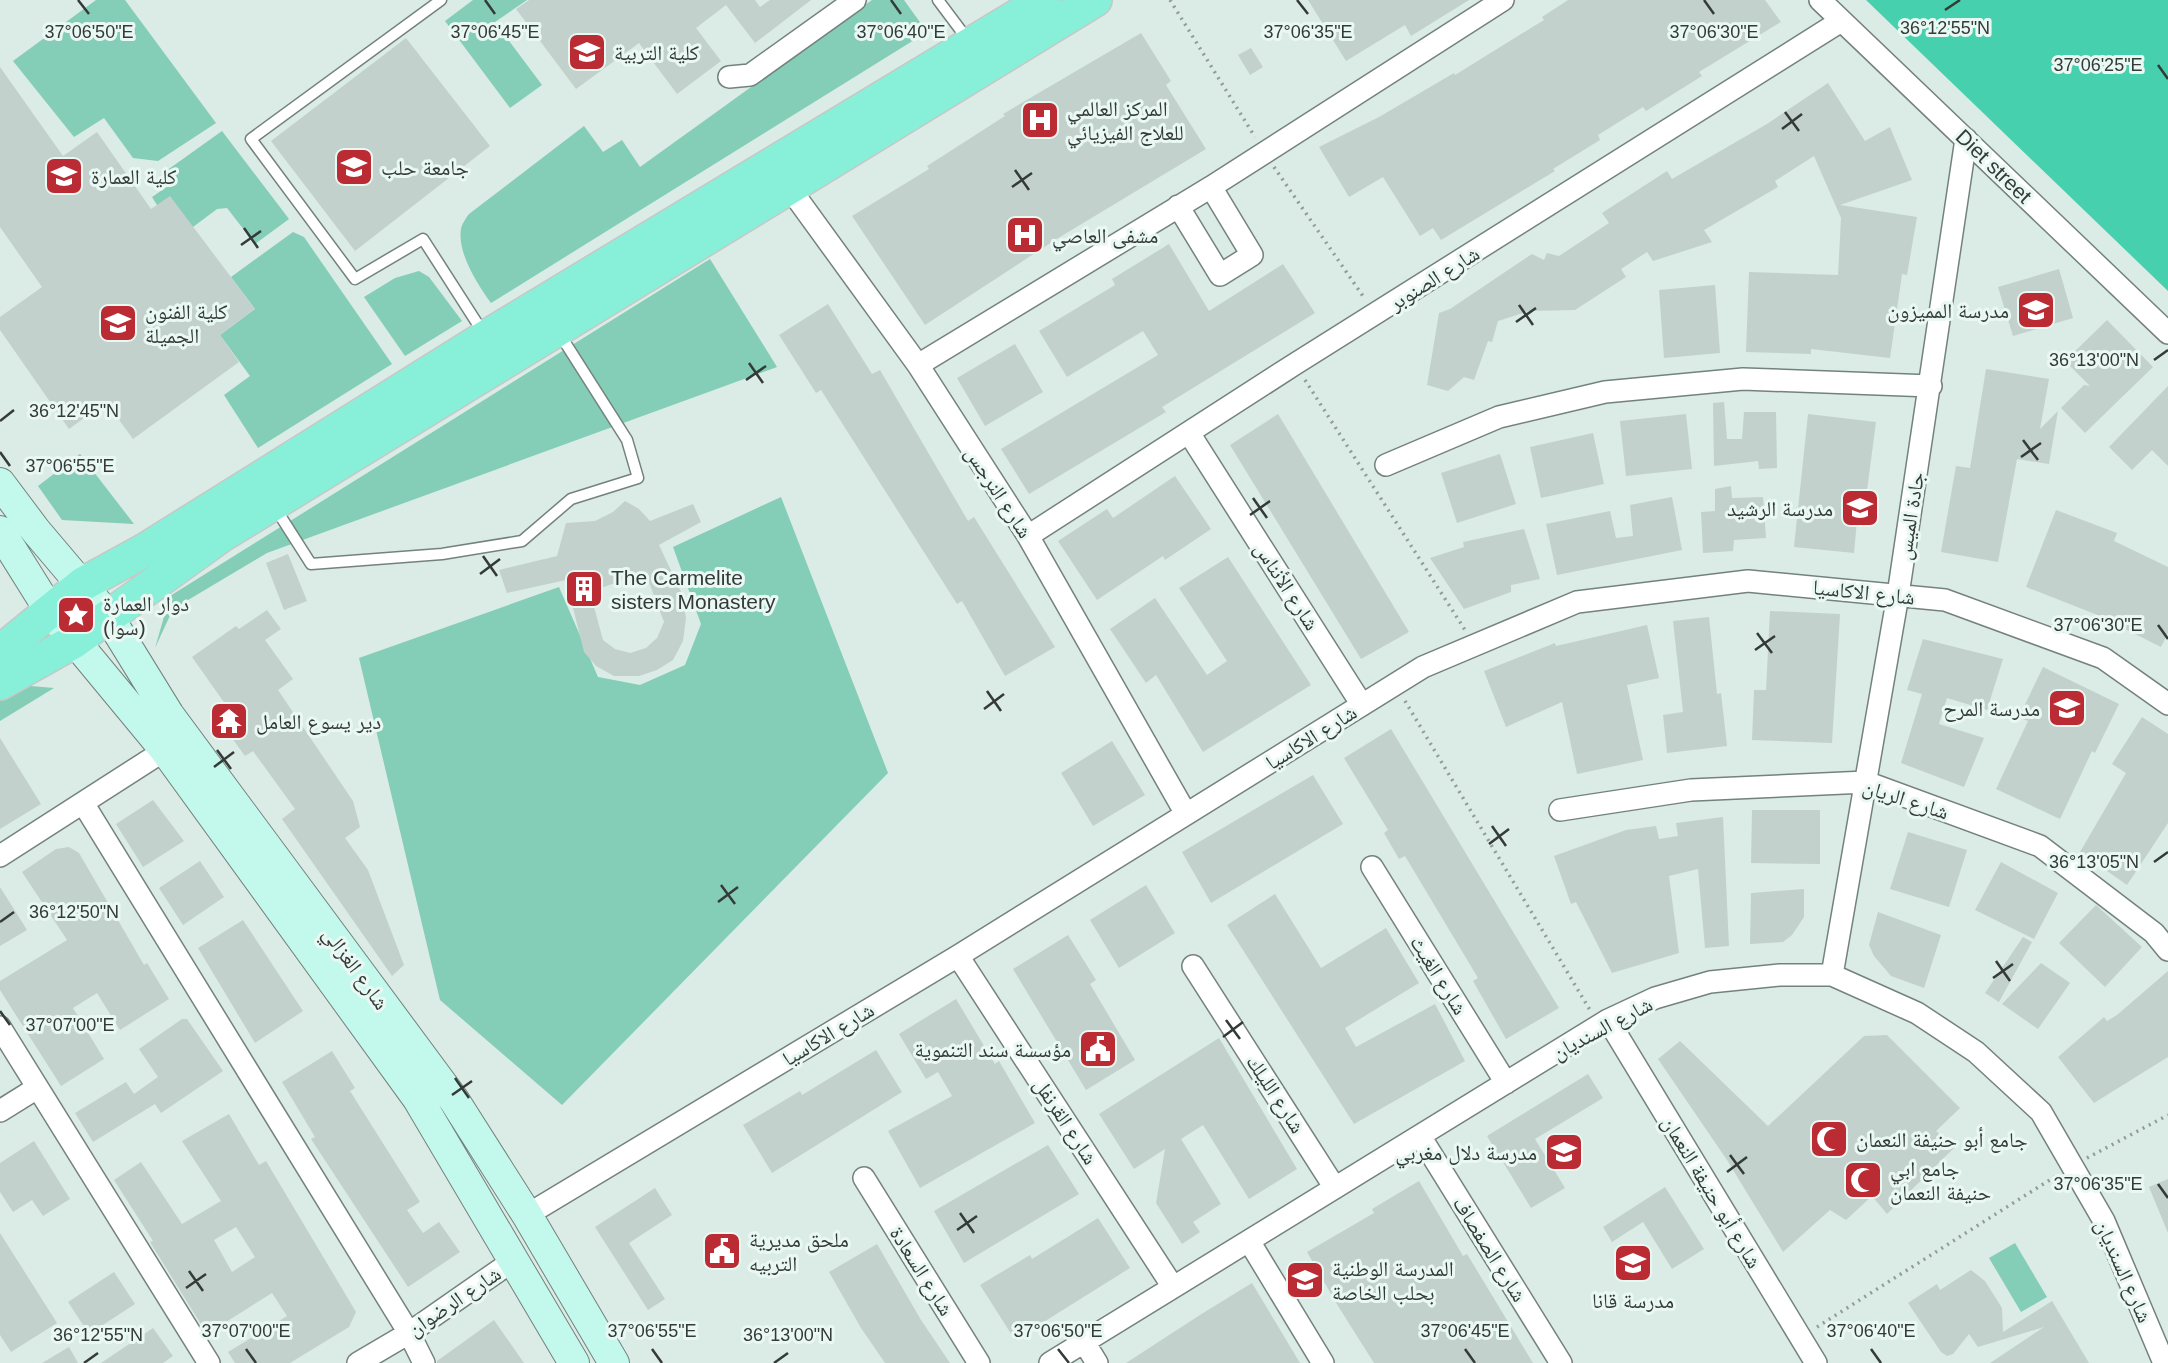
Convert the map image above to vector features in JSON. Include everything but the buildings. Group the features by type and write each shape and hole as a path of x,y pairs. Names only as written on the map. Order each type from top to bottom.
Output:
{"main road":[{"path":"0,652 83,584 145,550 486,337 1044,0"},
{"path":"0,684 73,642 222,535 1095,0"},
{"name":"شارع الغزالي","path":"0,483 36,531 108,616 169,715 454,1100 527,1215 614,1363"},
{"name":"شارع الغزالي","path":"0,531 50,611 73,642 129,702 418,1100 574,1363"}],"street":[{"path":"729,77 750,75 855,0"},
{"path":"918,365 1210,187 1503,0"},
{"name":"Diet street","path":"1820,0 2168,334"},
{"name":"شارع الصنوبر","path":"1028,536 1295,364 1841,21"},
{"name":"جادة الميس","path":"1832,975 1898,595 1966,139"},
{"name":"شارع النرجس","path":"788,186 918,365 1028,536 1186,814"},
{"path":"1178,206 1220,275 1252,255 1210,187"},
{"path":"1386,465 1499,417 1605,392 1743,379 1931,386"},
{"name":"شارع الأنناس","path":"1189,433 1362,705"},
{"name":"شارع الاكاسيا","path":"527,1215 958,956 1395,684 1474,644 1577,602 1748,581 1945,600 2102,658 2168,704"},
{"path":"0,856 165,750"},
{"name":"شارع الريان","path":"1560,810 1691,790 1866,782 2040,846 2154,933 2168,950"},
{"path":"83,803 409,1333 424,1363"},
{"name":"شارع الغيث","path":"1373,867 1506,1083"},
{"name":"شارع القرنفل","path":"958,956 1173,1287"},
{"name":"شارع الليلك","path":"1193,966 1335,1188"},
{"name":"شارع السنديان","path":"1050,1363 1603,1023 1654,998 1710,982 1780,975 1832,975 1917,1013 1976,1052 2041,1111 2104,1221 2164,1363"},
{"name":"شارع أبو حنيفة النعمان","path":"1603,1023 1816,1363"},
{"path":"0,1027 209,1363"},
{"path":"0,1111 37,1088"},
{"name":"شارع الصفصاف","path":"1420,1136 1560,1363"},
{"name":"شارع السعادة","path":"864,1178 979,1363"},
{"path":"1248,1241 1323,1363"},
{"name":"شارع الرضوان","path":"358,1363 409,1333 514,1260"},
{"path":"1084,1342 1097,1363"}],"lane":[{"path":"441,0 251,139 355,279 424,239 486,337"},
{"path":"938,0 972,45"},
{"path":"273,504 311,564 442,554 522,541 571,499 638,478 627,440 556,329"}],"path":[{"path":"1295,364 1474,644"},
{"path":"1395,684 1603,1023"},
{"path":"1800,1337 2073,1165 2168,1115"}],"green space":[{"path":"96,0 125,0 216,123 158,161 133,158 104,118 74,137 13,61"},
{"path":"473,0 527,0 495,22 542,85 510,108 445,21"},
{"path":"872,0 904,0 927,32 491,303 475,278 462,248 461,229 469,214 584,126 603,152 622,140 640,167"},
{"path":"1866,0 2168,0 2168,291"},
{"path":"222,131 289,219 255,244 227,208 217,209 193,227 157,205 152,197 174,182 166,171"},
{"path":"293,232 304,237 392,364 258,448 224,395 250,376 220,335 255,309 231,277"},
{"path":"710,259 777,367 267,553 173,609 155,648 170,596"},
{"path":"419,271 429,277 462,321 405,356 364,297 395,278"},
{"path":"80,454 134,524 62,520 38,486"},
{"path":"781,497 888,773 562,1105 440,1000 359,658 559,587 598,677 640,685 685,665 701,624 673,547"},
{"path":"31,686 54,688 0,721 0,698"},
{"path":"2015,1243 2047,1297 2021,1312 1989,1258"}],"place":[{"name":"كلية التربية","path":"587,52"},
{"name":"المركز العالمي للعلاج الفيزيائي","path":"1040,120"},
{"name":"جامعة حلب","path":"354,167"},
{"name":"كلية العمارة","path":"64,176"},
{"name":"مشفى العاصي","path":"1025,235"},
{"name":"مدرسة المميزون","path":"2036,310"},
{"name":"كلية الفنون الجميلة","path":"118,323"},
{"name":"مدرسة الرشيد","path":"1860,508"},
{"name":"The Carmelite sisters Monastery","path":"584,589"},
{"name":"دوار العمارة (سوا)","path":"76,615"},
{"name":"مدرسة المرح","path":"2067,708"},
{"name":"دير يسوع العامل","path":"229,721"},
{"name":"مؤسسة سند التنموية","path":"1098,1049"},
{"name":"جامع أبو حنيفة النعمان","path":"1829,1139"},
{"name":"مدرسة دلال مغربي","path":"1564,1152"},
{"name":"جامع ابي حنيفة النعمان","path":"1863,1180"},
{"name":"ملحق مديرية التربيه","path":"722,1251"},
{"name":"مدرسة قانا","path":"1633,1263"},
{"name":"المدرسة الوطنية بحلب الخاصة","path":"1305,1280"}]}
